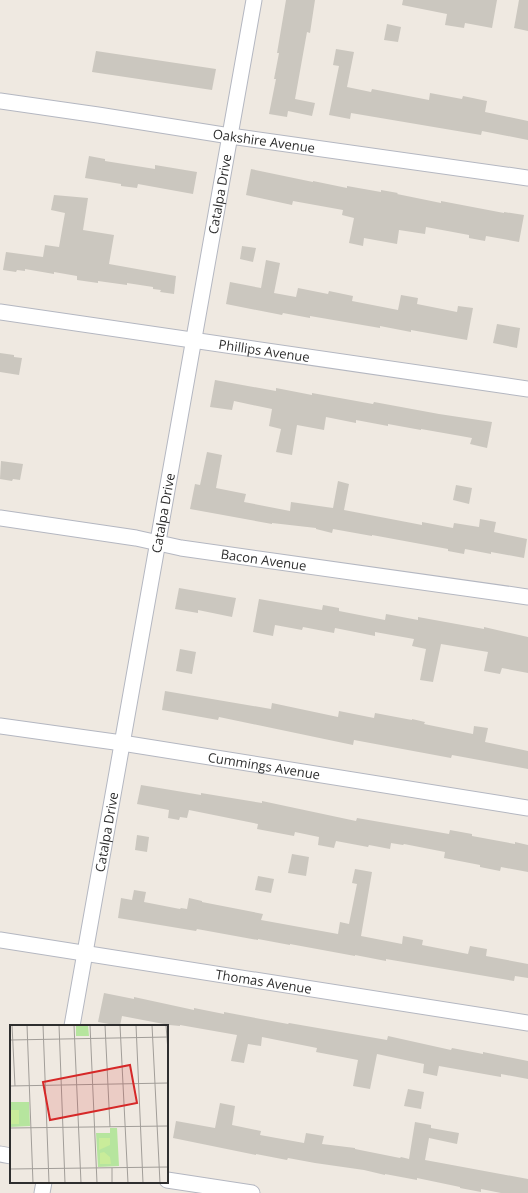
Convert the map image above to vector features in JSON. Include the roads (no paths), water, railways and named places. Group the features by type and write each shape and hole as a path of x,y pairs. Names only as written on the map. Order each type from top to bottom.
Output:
{"street":[{"name":"Catalpa Drive","path":"72,1025 254,0"},
{"name":"Oakshire Avenue","path":"0,101 230,136 528,178"},
{"name":"Phillips Avenue","path":"0,312 528,389"},
{"name":"Bacon Avenue","path":"0,518 136,538 181,548 528,597"},
{"name":"Cummings Avenue","path":"0,726 122,743 528,808"},
{"name":"Thomas Avenue","path":"0,940 528,1023"},
{"path":"0,1154 10,1156"},
{"path":"168,1180 252,1193"},
{"path":"42,1193 44,1183"}]}
